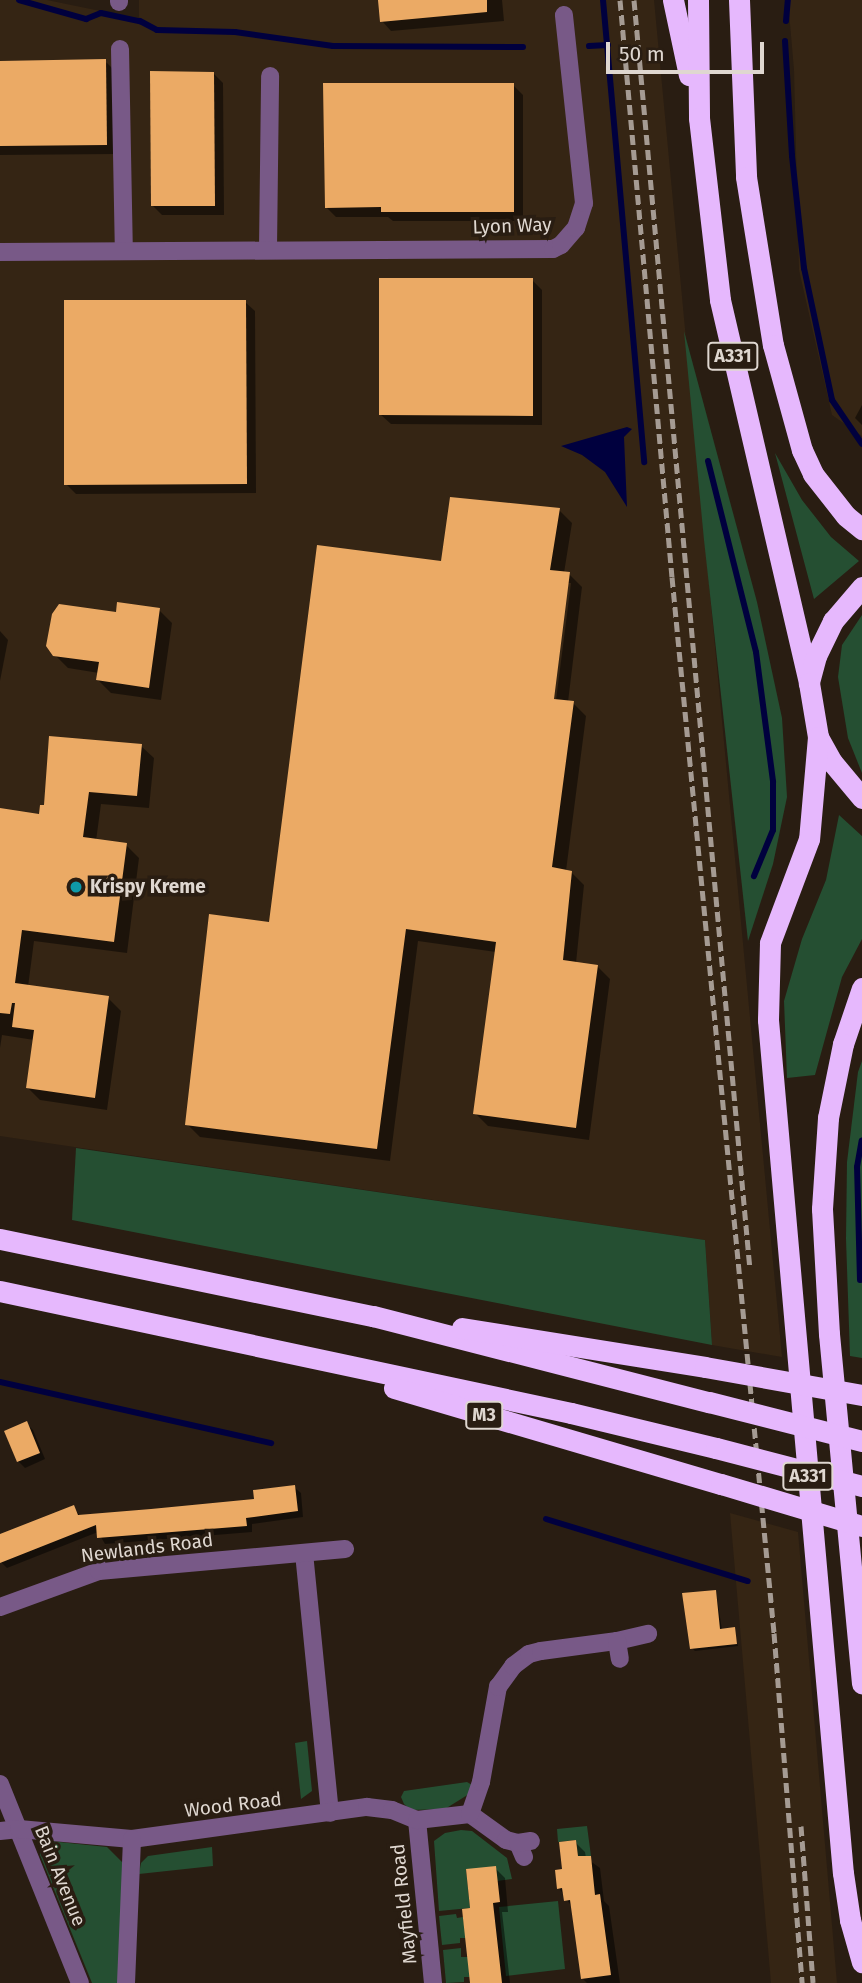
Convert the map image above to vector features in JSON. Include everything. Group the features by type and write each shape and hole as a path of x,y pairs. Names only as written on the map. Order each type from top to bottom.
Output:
{"highway":[{"path":"673,0 699,118"},
{"name":"A331","path":"698,0 699,118 720,300 809,683"},
{"name":"A331","path":"739,0 746,177 773,345 802,450 813,474 846,516 862,529"},
{"path":"862,587 833,621 816,656 809,683 818,737 832,762 862,798"},
{"name":"A331","path":"818,737 809,839 770,943 768,1020 843,1873 850,1920 862,1962"},
{"name":"A331","path":"862,988 843,1044 830,1105 822,1209 828,1334 862,1683"},
{"path":"0,1238 373,1315 862,1441"},
{"name":"M3","path":"0,1291 248,1343 716,1448 862,1486"},
{"path":"373,1315 556,1341 862,1395"},
{"name":"M3","path":"248,1343 862,1526"}],"street":[{"name":"Lyon Way","path":"0,252 542,249 561,246 576,228 584,203 564,15"},
{"path":"121,49 124,251"},
{"path":"268,249 270,76"},
{"name":"Newlands Road","path":"0,1607 100,1571 345,1549"},
{"path":"304,1553 330,1813"},
{"path":"524,1847 506,1840 470,1814 481,1782 498,1687 509,1671 529,1654 541,1651 619,1650 648,1634"},
{"name":"Bain Avenue","path":"0,1784 80,1983"},
{"name":"Wood Road","path":"0,1831 19,1829 132,1839 367,1807 392,1811 417,1820 470,1814"},
{"name":"Mayfield Road","path":"417,1820 433,1983"},
{"path":"126,1983 132,1839"}],"shaded area":[{"path":"0,0 47,0 139,19 139,0 654,0 782,1357 712,1345 705,1240 0,1136"},
{"path":"788,0 862,0 862,436 832,415 799,270 794,70"},
{"path":"627,427 632,429 624,437 627,507 605,472 582,455 561,446"},
{"path":"730,1513 798,1532 837,1983 771,1983"}],"green space":[{"path":"684,331 757,602 782,718 787,797 773,864 748,941 704,540"},
{"path":"775,453 802,500 831,537 859,561 814,599"},
{"path":"862,615 862,773 848,738 838,677 842,645"},
{"path":"839,815 862,836 862,939 842,977 815,1075 787,1078 784,1001 802,939 826,880"},
{"path":"862,1061 862,1358 850,1356 846,1239 847,1162 858,1072"},
{"path":"76,1148 705,1240 712,1345 72,1220"},
{"path":"307,1741 312,1791 301,1799 295,1743"},
{"path":"467,1782 472,1785 469,1794 445,1809 411,1810 401,1797 404,1791"},
{"path":"587,1826 591,1856 578,1857 576,1840 558,1842 557,1829"},
{"path":"472,1831 507,1858 512,1879 497,1881 466,1869 470,1908 439,1911 434,1841 445,1833"},
{"path":"49,1841 107,1847 123,1863 122,1983 92,1983 40,1855 42,1846"},
{"path":"212,1847 213,1866 139,1874 141,1863 148,1856"},
{"path":"558,1901 565,1969 506,1976 499,1907"},
{"path":"456,1914 457,1918 463,1917 466,1938 460,1938 460,1943 442,1945 439,1916"},
{"path":"461,1948 461,1957 468,1957 470,1977 464,1977 464,1982 446,1983 443,1950"}],"building":[{"path":"378,0 487,0 487,12 380,22"},
{"path":"106,59 107,145 0,146 0,61"},
{"path":"150,71 214,72 215,206 151,206"},
{"path":"323,83 514,83 514,212 381,212 381,207 325,208"},
{"path":"379,278 533,278 533,416 379,415"},
{"path":"64,300 246,300 247,484 64,485"},
{"path":"450,497 560,508 550,570 570,572 554,699 574,701 552,867 572,871 563,960 598,965 576,1128 473,1114 496,942 406,929 377,1149 185,1125 209,914 269,922 317,545 441,561"},
{"path":"117,602 160,608 149,688 96,680 99,662 53,656 46,646 52,614 59,604 116,612"},
{"path":"49,736 142,744 137,796 89,792 83,837 127,843 114,942 22,930 15,983 109,996 95,1098 26,1088 34,1030 12,1027 15,1003 12,1003 10,1014 0,1013 0,808 39,814 40,805 44,805"},
{"path":"27,1421 40,1453 17,1462 4,1431"},
{"path":"295,1485 298,1511 246,1518 247,1526 97,1538 96,1525 0,1563 0,1534 74,1505 78,1515 151,1509 254,1499 253,1490"},
{"path":"716,1590 720,1629 735,1627 737,1644 690,1649 682,1593"},
{"path":"576,1840 578,1856 591,1856 595,1895 600,1894 611,1975 581,1979 570,1900 564,1901 562,1888 557,1889 555,1870 562,1869 559,1842"},
{"path":"496,1866 500,1902 493,1903 502,1983 470,1983 462,1909 470,1908 466,1869"}],"waterway":[{"path":"19,0 86,19 101,13 140,21 157,30 235,32 333,46 523,47"},
{"path":"603,0 644,462"},
{"path":"786,21 788,0"},
{"path":"785,41 792,156 804,268 832,400 862,444"},
{"path":"589,46 608,45"},
{"path":"708,461 756,652 773,782 773,830 754,876"},
{"path":"860,1280 857,1167 862,1140"},
{"path":"0,1382 271,1443"},
{"path":"546,1519 748,1581"}],"railway":[{"path":"620,0 672,577 774,1633 802,1983"},
{"path":"634,0 750,1269"},
{"path":"801,1826 813,1983"}],"place":[{"name":"Krispy Kreme","path":"76,887"}]}
